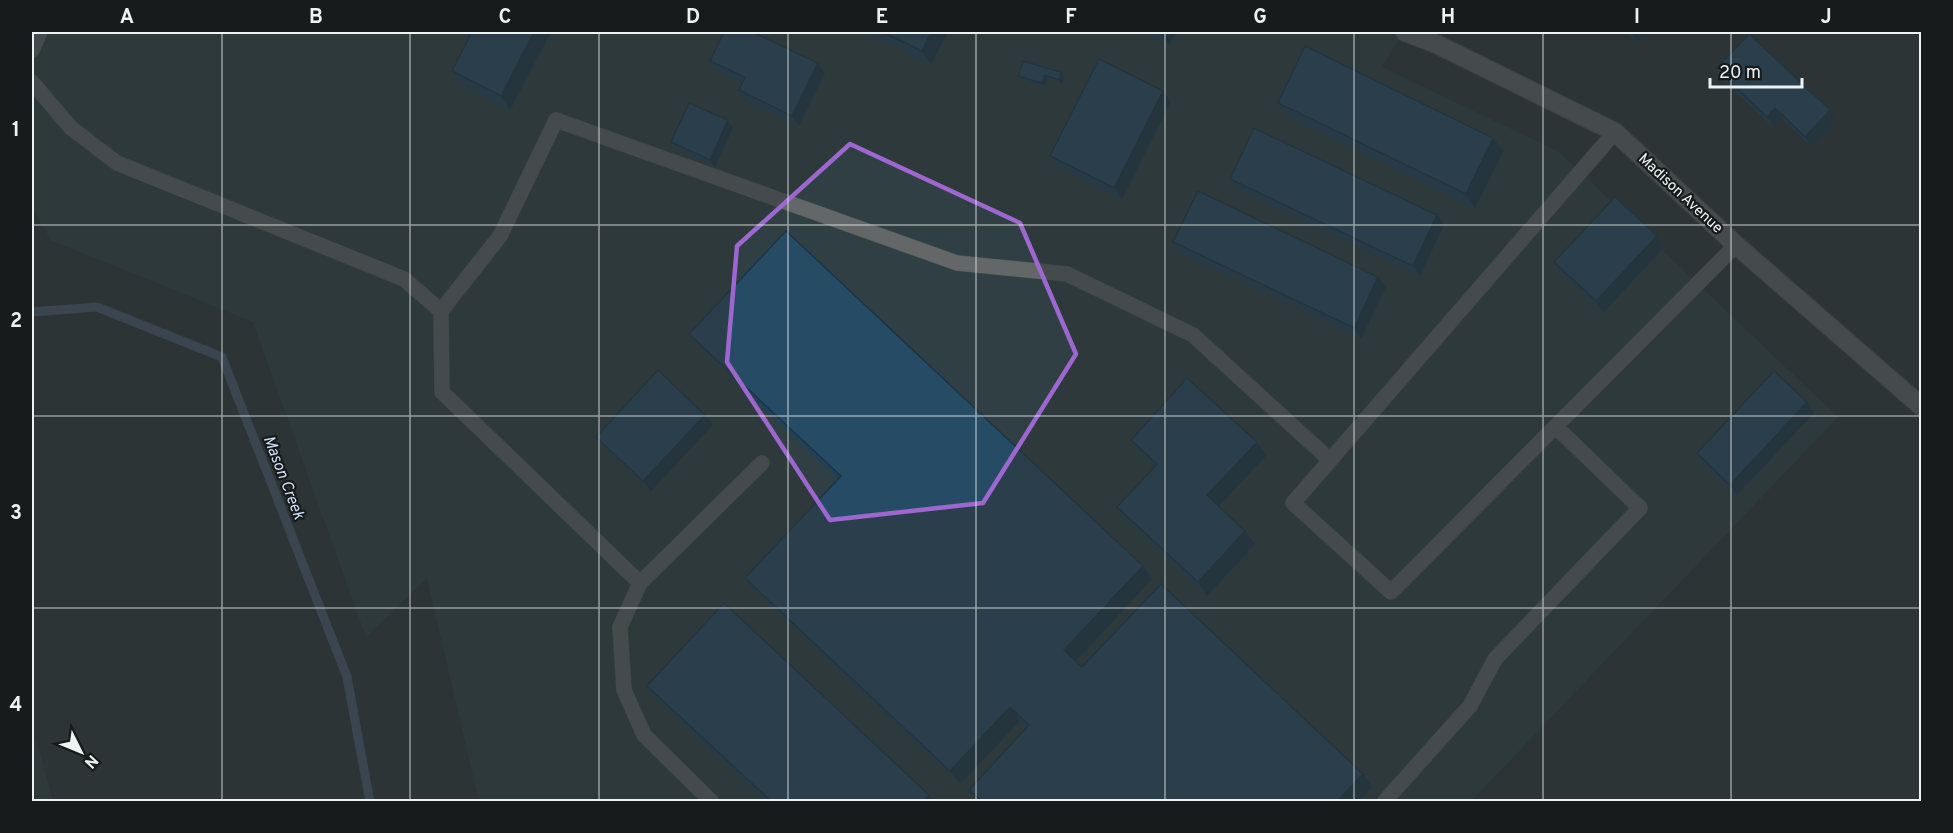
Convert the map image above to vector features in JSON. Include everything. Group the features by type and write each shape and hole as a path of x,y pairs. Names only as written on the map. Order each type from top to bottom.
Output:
{"street":[{"name":"Madison Avenue","path":"1405,32 1432,42 1615,132 1736,245 1922,407"}],"lane":[{"path":"32,50 40,32"},
{"path":"32,82 71,128 117,163 404,279 441,310"},
{"path":"640,584 442,392 441,310 500,236 556,120 957,263 1067,274 1193,335 1330,460"},
{"path":"1615,132 1293,503 1391,592 1736,245"},
{"path":"1384,801 1470,706 1495,659 1640,508 1556,427"},
{"path":"711,801 645,735 624,690 620,627 640,584 762,463"}],"highlighted area":[{"path":"850,144 1020,223 1076,354 983,503 830,520 727,362 737,246"}],"shaded area":[{"path":"32,32 1403,32 1382,67 1559,152 1838,417 1471,801 479,801 427,578 366,637 253,322 51,240 32,208"},
{"path":"32,724 53,801 32,801"}],"building":[{"path":"472,32 534,32 501,96 452,71"},
{"path":"724,32 752,32 818,63 792,116 739,90 745,77 710,61"},
{"path":"883,32 931,32 922,51"},
{"path":"1749,34 1830,110 1805,137 1775,108 1767,117 1716,69"},
{"path":"1305,46 1493,138 1466,194 1278,103"},
{"path":"1099,59 1163,91 1114,188 1050,156"},
{"path":"1023,61 1061,72 1059,80 1045,75 1042,83 1018,76"},
{"path":"689,103 728,120 710,160 671,142"},
{"path":"1254,128 1437,215 1413,266 1230,179"},
{"path":"1198,191 1378,277 1354,328 1173,242"},
{"path":"1615,197 1657,236 1596,301 1554,262"},
{"path":"786,231 1143,566 1064,650 1082,667 1161,584 1363,774 1337,801 982,801 969,790 1029,725 1010,707 950,771 745,578 841,476 689,334"},
{"path":"658,370 705,415 643,481 596,437"},
{"path":"1774,371 1807,402 1730,485 1697,453"},
{"path":"1187,378 1257,442 1207,495 1245,531 1198,582 1117,507 1157,464 1131,440"},
{"path":"724,603 929,795 923,801 771,801 647,686"}],"waterway":[{"name":"Mason Creek","path":"32,312 97,307 222,357 347,677 370,802"}]}
